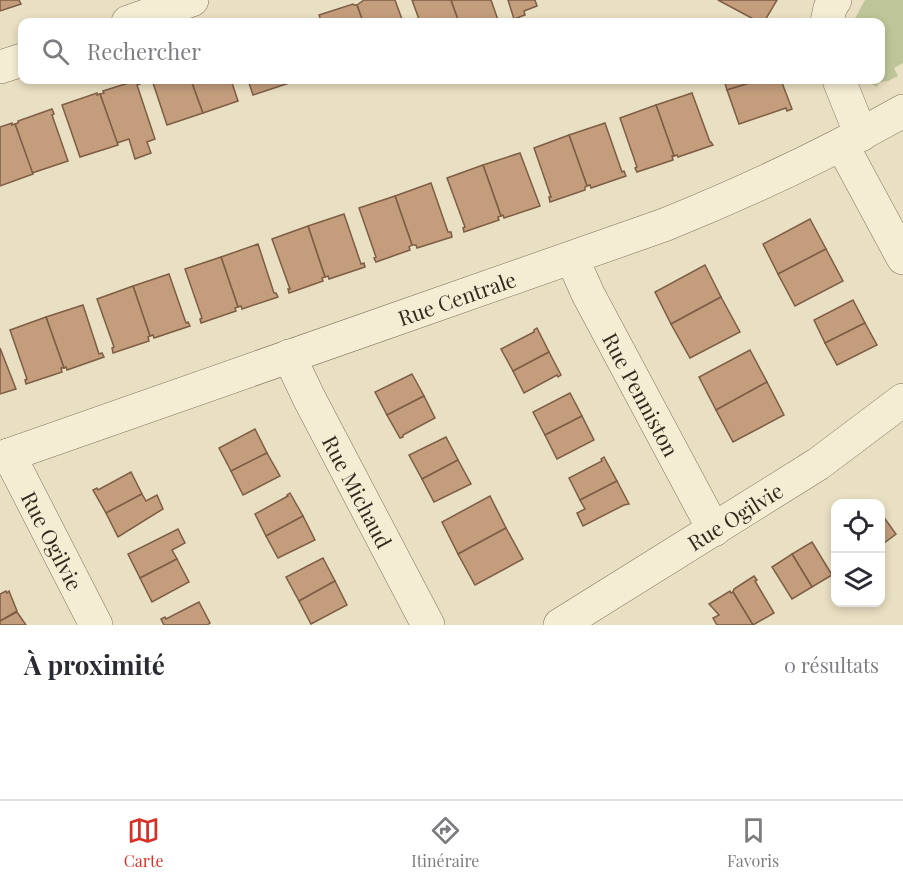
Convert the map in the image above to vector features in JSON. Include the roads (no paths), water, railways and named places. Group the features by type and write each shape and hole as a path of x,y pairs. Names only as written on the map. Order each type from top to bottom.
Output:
{"street":[{"path":"140,18 192,0"},
{"path":"828,18 835,0"},
{"path":"0,68 18,61"},
{"path":"840,84 852,140 903,258"},
{"name":"Rue Centrale","path":"4,456 572,258 713,205 761,185 852,140 903,111"},
{"name":"Rue Penniston","path":"572,258 714,530"},
{"name":"Rue Michaud","path":"289,356 428,625"},
{"name":"Rue Ogilvie","path":"560,625 818,465 903,400"},
{"name":"Rue Ogilvie","path":"4,456 96,625"}]}
